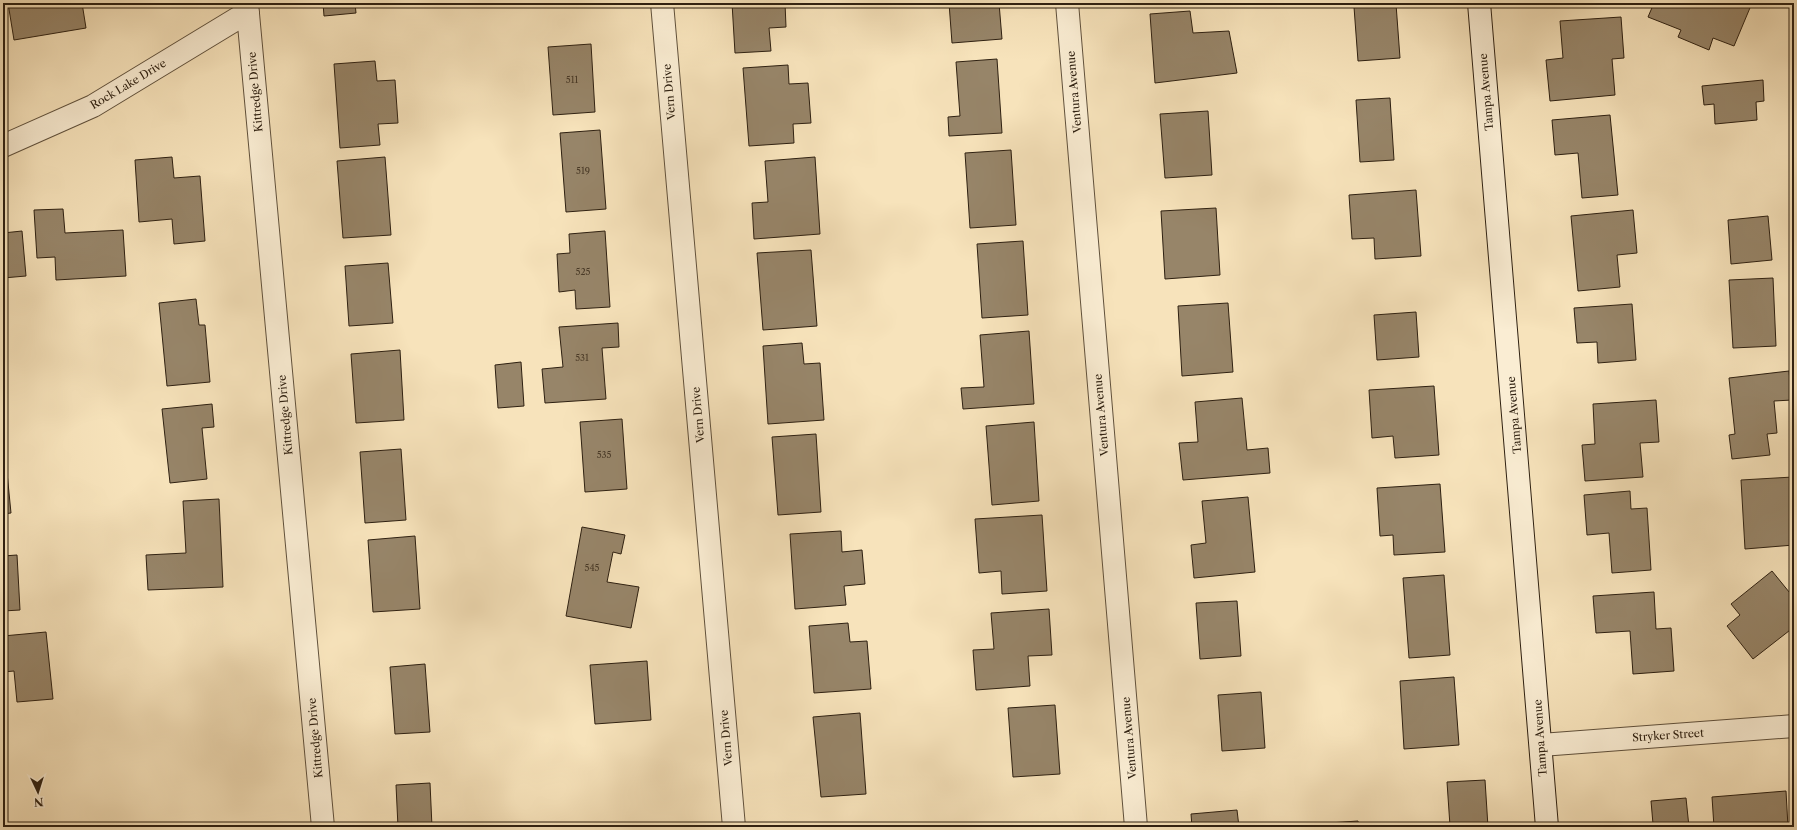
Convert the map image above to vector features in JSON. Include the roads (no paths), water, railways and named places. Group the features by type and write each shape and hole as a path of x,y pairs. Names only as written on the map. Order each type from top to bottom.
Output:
{"street":[{"name":"Vern Drive","path":"662,3 734,827"},
{"name":"Ventura Avenue","path":"1066,3 1136,827"},
{"name":"Tampa Avenue","path":"1479,3 1547,827"},
{"name":"Rock Lake Drive","path":"3,146 92,106 248,7"},
{"name":"Kittredge Drive","path":"248,7 323,827"},
{"name":"Stryker Street","path":"1541,745 1794,726"}]}
